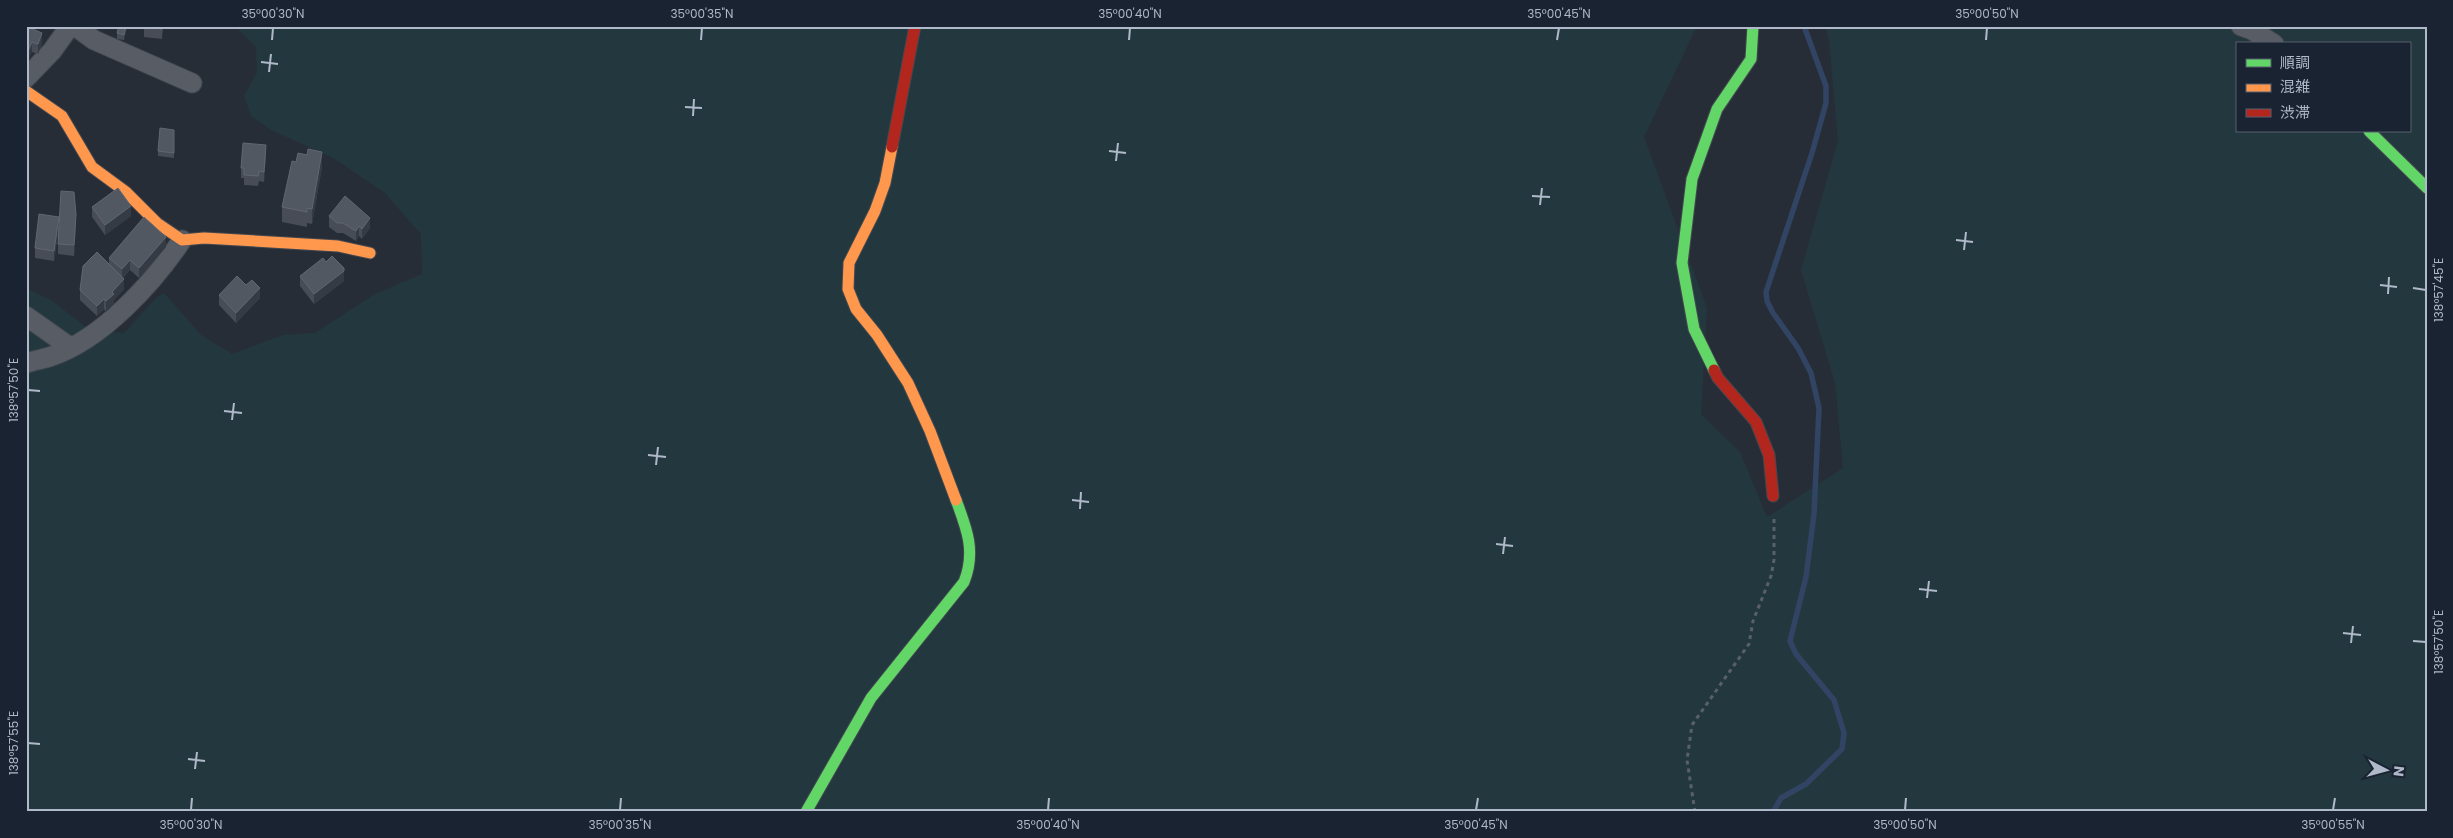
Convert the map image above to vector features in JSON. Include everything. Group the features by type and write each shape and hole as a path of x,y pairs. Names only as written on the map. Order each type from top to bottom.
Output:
{"street":[{"path":"26,78 52,51 70,26"},
{"path":"75,26 100,43 192,83"},
{"path":"806,812 871,698 960,589 968,575 971,557 968,531 930,431 908,383 856,309 848,290 847,277 850,263 875,211 885,183 915,26"},
{"path":"1753,26 1751,59 1717,109 1692,179 1682,263 1694,329 1718,378 1756,422 1769,454 1773,496"},
{"path":"2241,26 2252,30 2271,42"},
{"path":"26,90 62,116 72,128 84,156 92,167 126,192 157,223 182,240 204,238 338,246 370,253"},
{"path":"2370,132 2427,188"},
{"path":"26,363 52,356 90,337 122,309 168,261 182,240"},
{"path":"26,316 70,347"}],"path":[{"path":"1695,812 1687,760 1692,725 1749,644 1753,621 1771,576 1774,560 1773,496"}],"green space":[{"path":"235,26 1697,26 1644,137 1707,308 1701,414 1740,452 1767,517 1843,468 1835,383 1801,270 1838,141 1829,40 1825,26 2427,26 2427,812 26,812 26,288 51,300 91,331 124,333 156,298 164,293 201,335 232,354 283,335 315,333 375,294 422,274 421,234 385,193 335,159 271,130 251,116 244,96 257,73 256,47"}],"building":[{"path":"26,26 42,33 38,44 32,42 26,56"},
{"path":"119,26 126,26 124,35 117,33"},
{"path":"162,26 162,29 144,27"},
{"path":"160,128 174,130 174,153 158,151"},
{"path":"243,143 266,145 264,172 259,171 258,176 244,175 244,168 241,168"},
{"path":"308,149 322,152 312,209 307,208 307,212 282,207 292,161 296,162 298,153 307,155"},
{"path":"118,188 131,206 105,225 92,207"},
{"path":"61,191 74,192 76,214 74,245 58,244"},
{"path":"345,196 370,218 362,229 359,226 356,231 343,223 337,223 329,216"},
{"path":"39,214 59,217 54,251 35,248"},
{"path":"144,217 166,237 139,268 130,260 122,269 109,258"},
{"path":"97,252 124,279 112,292 114,294 106,301 104,299 97,306 80,290 83,266"},
{"path":"332,256 344,268 344,271 314,294 300,276 323,258 326,262"},
{"path":"237,276 246,285 252,280 260,288 236,313 219,295"}],"waterway":[{"path":"1773,812 1781,798 1806,784 1842,749 1844,733 1834,700 1796,654 1790,641 1806,577 1814,514 1819,408 1811,373 1798,348 1773,313 1767,301 1766,292 1812,153 1826,103 1826,86 1804,26"}],"traffic: fast":[{"path":"1714,370 1694,329 1682,263 1692,179 1717,109 1751,59 1753,26"},
{"path":"2370,132 2427,188"},
{"path":"806,812 871,698 964,582 968,571 970,551 967,531 956,500"}],"traffic: slow":[{"path":"26,91 62,116 92,167 126,192 157,223 182,240 204,238 338,246 370,253"},
{"path":"892,147 885,183 875,211 849,263 848,289 856,309 877,335 908,383 930,431 956,500"}],"traffic: jam":[{"path":"892,147 915,26"},
{"path":"1714,370 1718,378 1756,422 1769,455 1773,496"}]}
